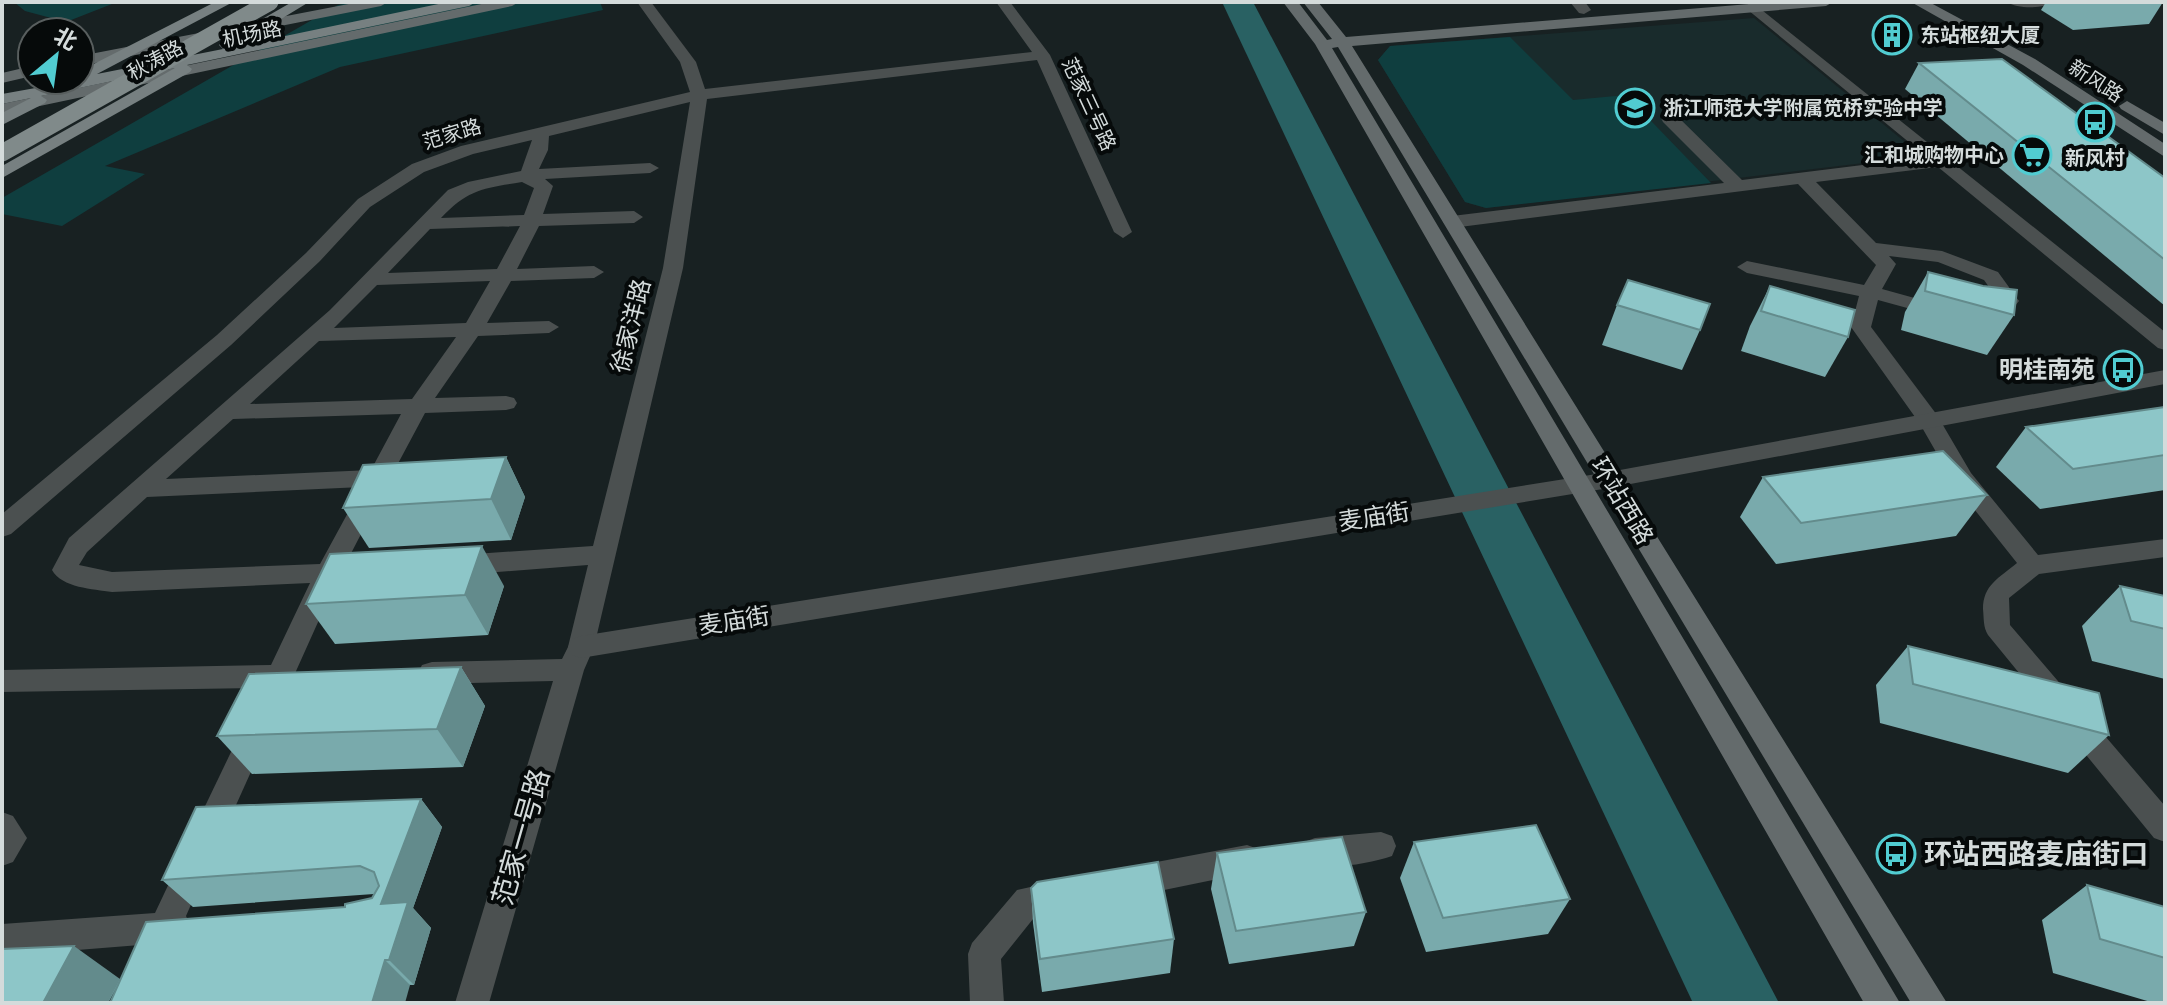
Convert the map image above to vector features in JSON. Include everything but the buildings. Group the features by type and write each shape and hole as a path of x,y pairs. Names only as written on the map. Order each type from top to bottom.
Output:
{"highway":[{"path":"2,134 241,2"},
{"path":"2,153 270,2"}],"main road":[{"path":"96,65 132,50 226,2"},
{"name":"秋涛路","path":"2,173 302,2"},
{"name":"机场路","path":"132,50 381,2"},
{"name":"机场路","path":"96,67 413,2"},
{"name":"机场路","path":"96,78 469,2"},
{"name":"机场路","path":"2,109 512,2"},
{"name":"环站西路","path":"1290,2 1327,36 1452,222 1930,1003"},
{"name":"环站西路","path":"1310,2 1578,485 1883,1003"},
{"path":"1327,36 1580,6 1678,2"},
{"path":"1327,36 1826,2"},
{"name":"新风路","path":"1918,2 2029,62 2165,152"},
{"name":"新风路","path":"1947,2 2106,92 2165,130"},
{"path":"2,120 45,96"}],"street":[{"name":"徐家洋路","path":"576,659 673,268 699,95 688,62 644,2"},
{"name":"范家三号路","path":"1003,2 1042,55 1123,232"},
{"path":"2014,2 2047,2"},
{"path":"1753,7 2165,343"},
{"name":"范家路","path":"2,528 224,340 313,257 364,203 418,168 467,150 699,95 1042,55"},
{"path":"1669,118 1738,186"},
{"path":"527,177 539,150 541,133"},
{"path":"1452,222 1940,161"},
{"path":"374,570 112,582 83,578 65,570 78,545 313,335 454,194 466,188 527,177 650,168"},
{"path":"130,1003 328,573 419,406 472,330 531,220 544,186 527,177"},
{"path":"1802,178 1886,264 1870,292 1861,327 1929,420 1963,479 2032,565"},
{"path":"425,224 634,217"},
{"path":"1870,248 1942,257 1991,276 2009,301 1992,320 1980,318"},
{"path":"1747,267 1870,292 1955,316"},
{"path":"372,279 594,272"},
{"path":"313,335 549,327"},
{"name":"麦庙街","path":"403,673 576,659 1415,510 1609,480 2165,377"},
{"path":"225,412 506,403"},
{"path":"139,489 409,477"},
{"path":"2165,548 2032,565 1996,594 1997,628 2165,828"},
{"path":"434,566 601,555"},
{"name":"范家一号路","path":"472,1003 576,659"},
{"path":"2,681 311,675"},
{"path":"2,826 12,838 2,852"},
{"path":"987,1003 984,954 1028,901 1279,856 1381,846"},
{"path":"2,940 212,924"}],"shaded area":[{"path":"14,2 117,2 81,16 44,16 25,11"},
{"path":"354,2 600,2 603,10 340,67 105,166 145,174 62,226 2,214 2,198 338,5"},
{"path":"1222,2 1253,2 1779,1003 1693,1003"},
{"name":"浙江师范大学附属笕桥实验中学","path":"1754,18 1922,156 1486,208 1465,202 1378,60 1390,46"},
{"path":"1510,37 1573,100 1626,95 1711,183 1486,208 1465,202 1378,60 1390,46"}],"place":[{"name":"东站枢纽大厦","path":"1892,35"},
{"name":"浙江师范大学附属笕桥实验中学","path":"1635,108"},
{"name":"新风村","path":"2095,122"},
{"name":"汇和城购物中心","path":"2032,155"},
{"name":"明桂南苑","path":"2123,370"},
{"name":"环站西路麦庙街口","path":"1896,854"}]}
